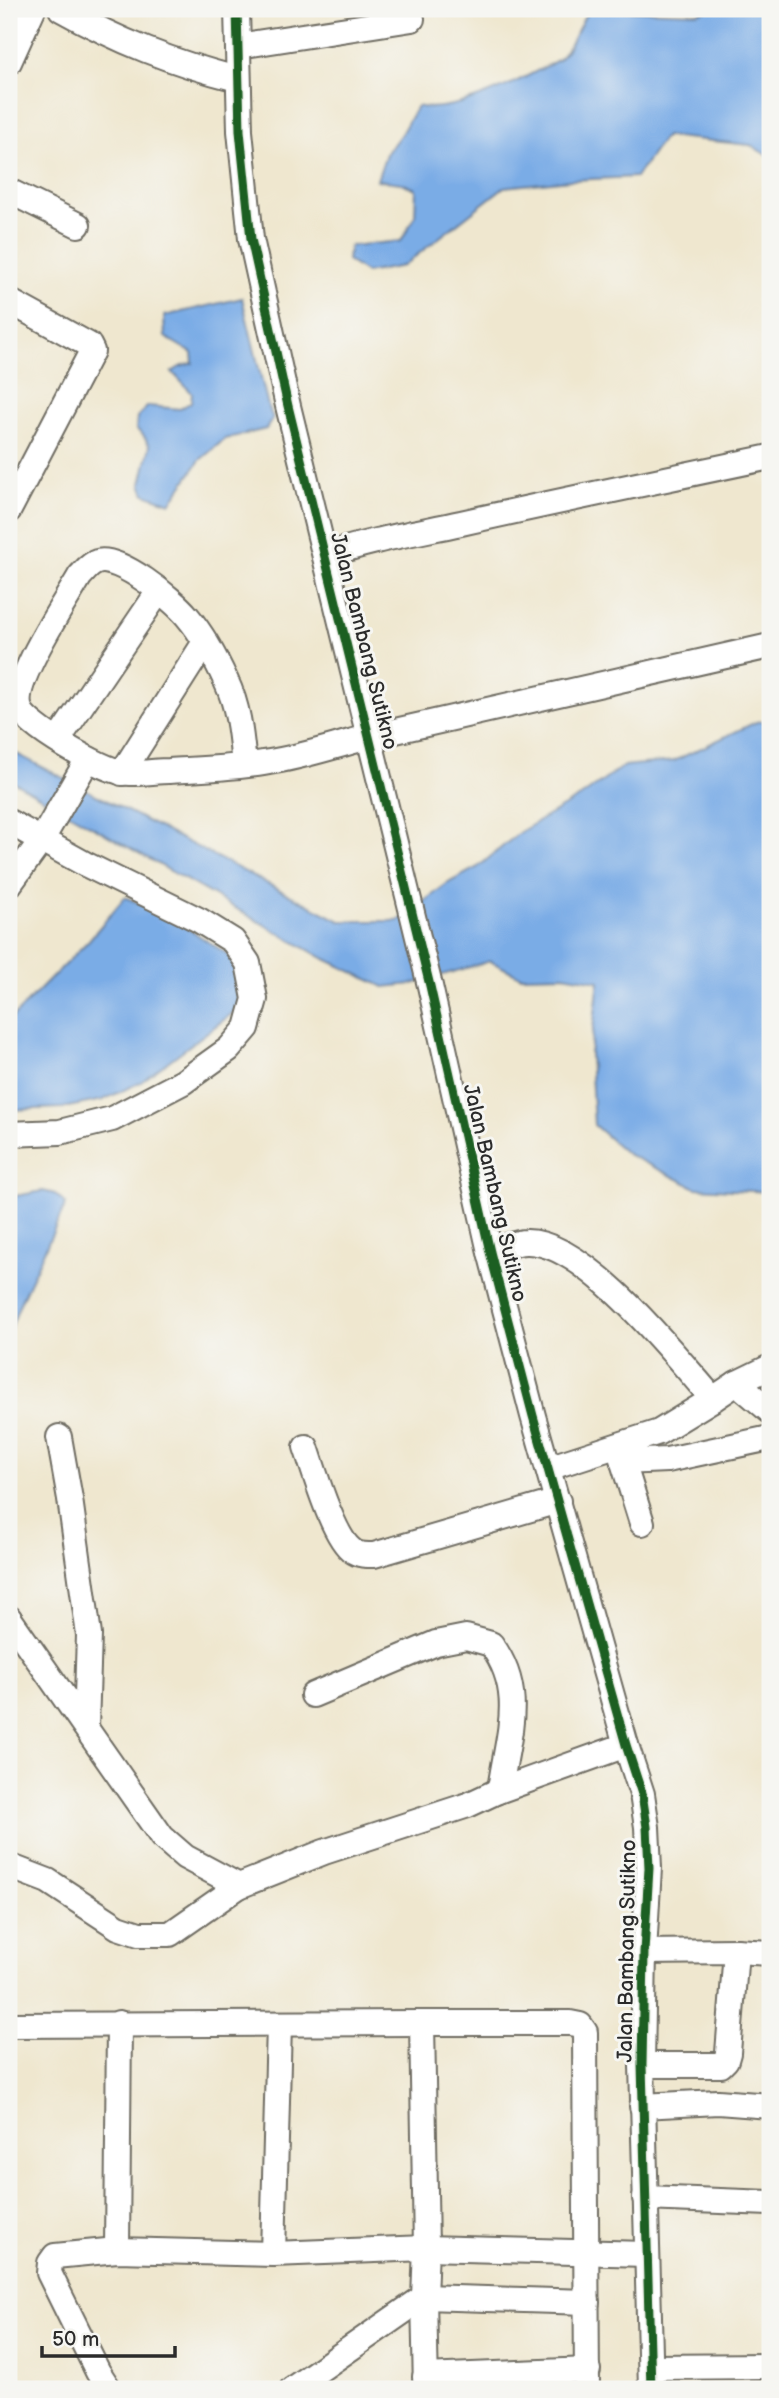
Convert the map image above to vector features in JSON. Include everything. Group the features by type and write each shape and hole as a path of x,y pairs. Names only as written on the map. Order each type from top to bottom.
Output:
{"street":[{"path":"9,62 33,9"},
{"path":"61,9 112,37 160,57 237,79"},
{"name":"Jalan Bambang Sutikno","path":"237,9 240,131 251,239 288,406 430,986 490,1252 548,1468 642,1794 649,1868 644,1952 642,2106 651,2378"},
{"path":"238,46 412,19"},
{"path":"9,191 78,225"},
{"path":"9,301 89,345 92,351 9,510"},
{"path":"325,556 359,544 770,457"},
{"path":"244,765 239,719 227,682 205,642 186,615 159,591 123,567 108,561 98,561 80,576 25,671 20,693 19,708 30,722 58,740 82,769 122,773 244,765 270,762 770,646"},
{"path":"58,740 159,591"},
{"path":"122,773 205,642"},
{"path":"9,886 44,835 82,769"},
{"path":"9,822 44,835 233,941 248,963 255,999 247,1028 229,1049 183,1082 112,1119 60,1132 9,1134"},
{"path":"490,1252 527,1242 554,1249 589,1268 632,1307 713,1399"},
{"path":"620,1454 737,1383 770,1367"},
{"path":"737,1383 770,1411"},
{"path":"59,1437 89,1635 86,1727"},
{"path":"548,1468 620,1454 667,1460 770,1438"},
{"path":"306,1447 331,1517 342,1539 352,1551 362,1554 374,1555 558,1501"},
{"path":"620,1454 642,1523"},
{"path":"9,1618 162,1837 185,1857 239,1886"},
{"path":"313,1695 436,1643 466,1637 491,1644 508,1676 513,1697 498,1791"},
{"path":"9,1866 48,1881 118,1927 139,1934 170,1934 239,1886 324,1852 468,1805 498,1791 626,1745"},
{"path":"642,2065 721,2065 726,2060 736,1951"},
{"path":"644,1952 770,1953"},
{"path":"117,2250 119,2023"},
{"path":"9,2025 119,2023 279,2024 422,2023 570,2023 582,2027 585,2032 587,2379 425,2383 426,2248 422,2023"},
{"path":"273,2254 279,2024"},
{"path":"642,2106 718,2102 770,2106"},
{"path":"645,2198 770,2203"},
{"path":"109,2389 98,2372 49,2269 55,2256 117,2250 273,2254 426,2248 646,2253"},
{"path":"292,2389 424,2298 587,2302"},
{"path":"651,2378 770,2366"}],"water":[{"path":"589,9 697,13 710,9 770,9 770,157 750,145 665,136 636,177 504,187 403,266 366,273 347,260 350,246 401,241 415,216 416,189 401,183 377,180 386,154 417,106 430,108 462,103 497,90 554,62 566,51"},
{"path":"242,298 273,418 266,429 225,439 200,460 170,503 145,494 141,484 150,446 136,429 137,417 148,406 180,409 191,402 192,393 172,372 193,363 192,353 165,337 164,316"},
{"path":"770,720 770,1192 696,1188 627,1154 594,1125 590,1054 599,981 563,975 520,976 490,961 412,984 384,987 321,957 9,779 9,750 340,921 398,921 448,883 478,867 520,832 582,796 624,766 674,761 756,722"},
{"path":"125,897 169,916 236,960 247,987 238,1009 141,1082 103,1100 63,1108 9,1110 9,1021 89,940"},
{"path":"43,1191 55,1194 66,1204 20,1303 9,1334 9,1197"}],"cycle path":[{"path":"237,9 240,131 251,239 288,406 430,986 490,1252 533,1416 642,1794 649,1868 642,2065 651,2389"}]}
